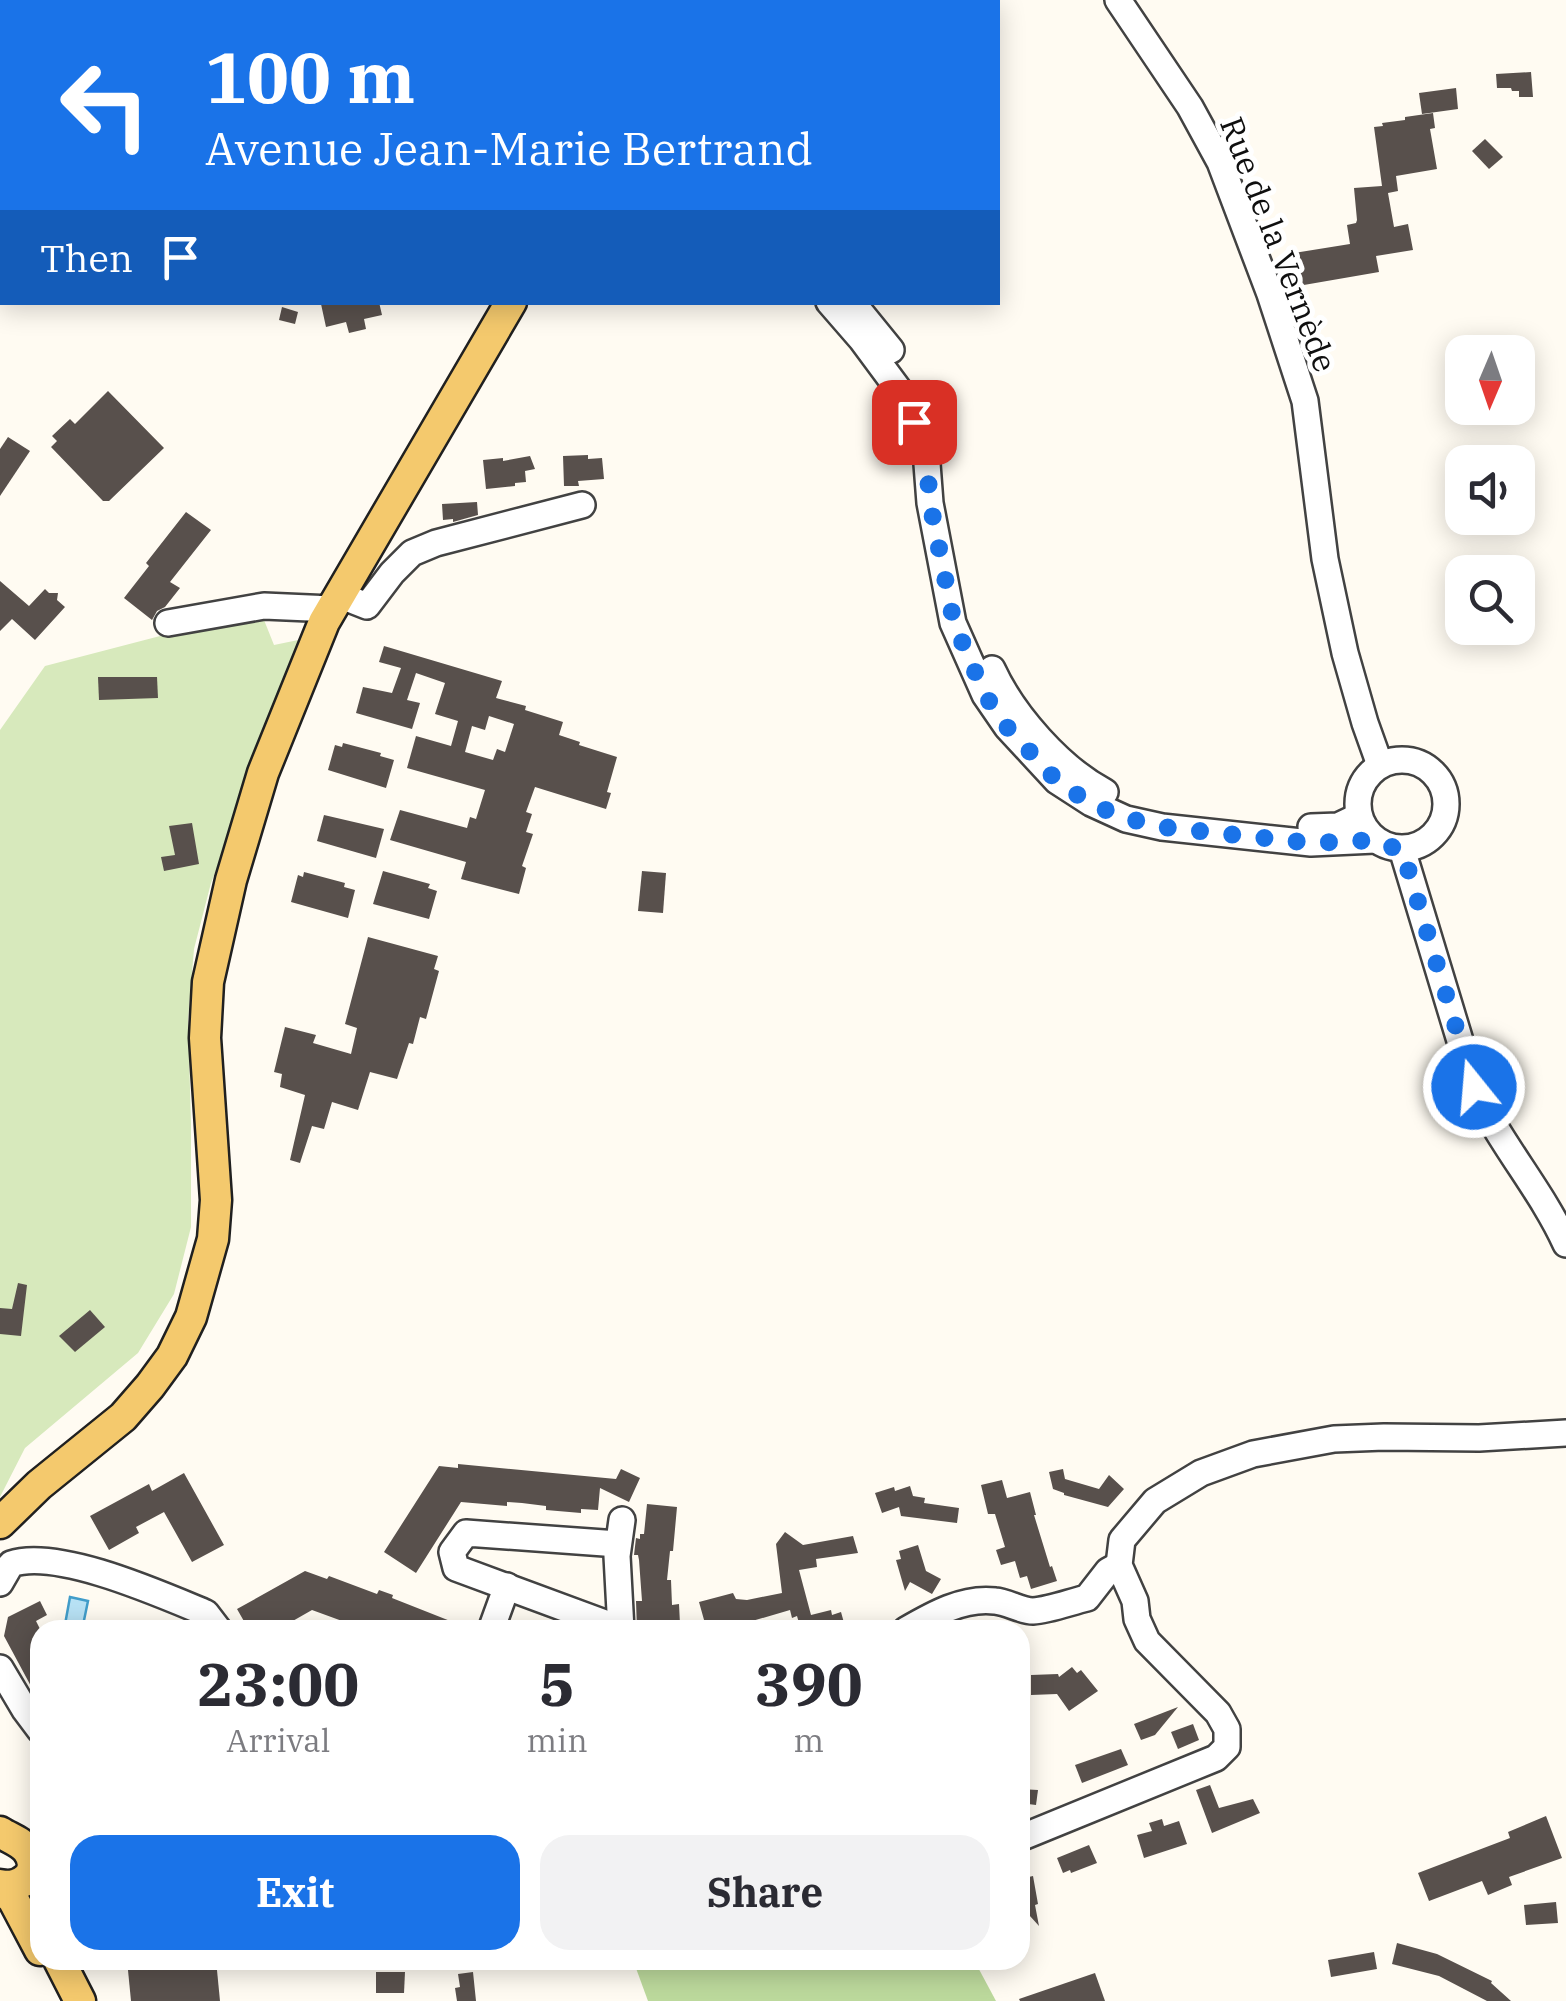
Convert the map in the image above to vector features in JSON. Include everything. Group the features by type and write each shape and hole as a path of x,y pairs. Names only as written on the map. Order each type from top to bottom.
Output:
{"main road":[{"path":"0,1523 39,1485 123,1417 172,1356 191,1316 213,1239 216,1200 205,1038 208,982 217,934 263,773 335,602 509,308"},
{"path":"14,1859 30,1898"},
{"path":"14,1859 13,1899 30,1931"},
{"path":"50,1970 65,2001"},
{"path":"64,1970 80,2001"}],"street":[{"name":"Rue de la Vernède","path":"1118,0 1190,106 1220,162 1270,294 1304,401 1325,559 1346,652 1380,765"},
{"path":"832,305 902,394 926,451 930,503 954,623 985,695 1007,727 1057,781 1091,804 1162,827 1311,843 1375,840"},
{"path":"855,305 917,384 942,447 946,502 971,622 1002,690 1068,768 1131,804 1165,812 1308,828 1338,826 1359,816"},
{"path":"168,623 264,606 335,602 367,606 412,553 436,542 582,506"},
{"path":"1394,760 1410,760 1424,766 1444,788 1445,817 1438,830 1416,846 1402,849 1375,840 1359,816 1357,802 1368,774 1394,760"},
{"path":"1402,849 1474,1087 1488,1118 1566,1244"},
{"path":"1030,1834 1216,1758 1228,1746 1226,1729 1218,1713 1147,1642 1119,1566 1122,1540 1156,1500 1201,1473 1254,1454 1334,1438 1478,1438 1566,1432"},
{"path":"597,1620 456,1568 452,1552 466,1533 620,1532 621,1620"},
{"path":"0,1583 11,1564 24,1560 76,1566 206,1613 211,1620"},
{"path":"924,1620 953,1607 992,1600 1030,1612 1087,1598 1108,1571 1119,1566"},
{"path":"495,1620 508,1586"},
{"path":"0,1668 30,1717"}],"green space":[{"path":"260,610 274,645 308,638 211,883 194,949 188,1020 191,1227 174,1294 138,1353 25,1448 0,1497 0,730 45,666"},
{"path":"637,1970 979,1970 996,2001 648,2001"}],"water":[{"path":"70,1597 88,1601 84,1620 66,1620"}],"building":[{"path":"1531,72 1533,97 1519,97 1519,91 1511,88 1497,88 1496,74"},
{"path":"1456,88 1458,109 1422,114 1419,93"},
{"path":"1433,113 1435,128 1430,129 1437,169 1396,176 1398,191 1388,193 1394,227 1408,224 1413,250 1376,256 1379,272 1298,286 1294,253 1350,244 1347,225 1357,220 1354,188 1382,186 1374,127"},
{"path":"1485,139 1503,157 1489,169 1472,151"},
{"path":"321,305 380,305 382,315 364,319 366,329 349,333 346,322 326,327"},
{"path":"282,307 298,312 295,324 279,320"},
{"path":"108,391 164,448 109,501 103,501 51,447 57,441 52,436 70,419 75,424"},
{"path":"8,437 30,451 0,496 0,449"},
{"path":"588,455 588,459 602,458 604,479 564,486 563,456"},
{"path":"530,456 535,469 525,471 526,482 486,489 483,460"},
{"path":"477,502 478,515 453,522 443,520 442,504"},
{"path":"186,512 211,530 170,582 180,588 152,620 124,598"},
{"path":"0,581 29,606 45,589 58,593 57,600 65,607 35,640 12,619 0,631"},
{"path":"384,646 502,681 496,698 563,722 559,735 617,757 606,809 535,787 526,812 532,814 526,832 533,834 522,866 526,868 519,894 461,879 466,862 390,840 400,810 467,828 470,817 476,819 485,790 407,768 416,736 451,746 458,721 435,714 445,683 416,673 407,700 420,703 412,729 356,713 363,687 392,693 401,668 379,662","holes":["489,716 514,724 505,752 497,749 493,760 465,752 472,726 485,730"]},
{"path":"98,677 157,677 158,698 99,700"},
{"path":"343,743 394,760 386,788 328,770 335,745 342,747"},
{"path":"324,815 384,829 376,858 317,841"},
{"path":"192,823 199,864 164,871 161,857 175,855 169,826"},
{"path":"383,871 430,884 428,888 437,891 429,919 373,904"},
{"path":"642,871 666,873 663,913 638,911"},
{"path":"304,872 345,883 344,887 355,890 348,918 291,902 298,875 303,877"},
{"path":"368,937 438,956 434,969 439,971 426,1019 420,1017 397,1079 370,1072 358,1110 332,1102 324,1129 312,1126 300,1163 290,1160 305,1095 280,1087 282,1074 274,1072 285,1027 316,1035 313,1043 351,1054 357,1028 345,1024"},
{"path":"18,1283 27,1285 21,1336 0,1334 0,1308 12,1309"},
{"path":"90,1310 105,1327 75,1352 59,1336"},
{"path":"458,1464 616,1479 621,1469 640,1478 629,1502 600,1488 598,1510 581,1509 581,1513 522,1503 507,1502 507,1506 461,1502 416,1573 384,1552 439,1466 458,1468"},
{"path":"1063,1469 1065,1479 1099,1489 1109,1475 1124,1489 1108,1507 1064,1495 1053,1489 1049,1472"},
{"path":"184,1473 224,1545 192,1562 164,1512 136,1527 139,1533 109,1550 90,1516 149,1484 152,1491"},
{"path":"1002,1480 1007,1498 1030,1492 1057,1581 1031,1589 1027,1576 1020,1578 1015,1561 1001,1565 996,1550 1005,1547 995,1514 988,1514 981,1485"},
{"path":"910,1486 913,1496 925,1498 924,1503 959,1508 957,1523 901,1516 899,1507 882,1513 875,1493"},
{"path":"647,1504 677,1507 667,1580 671,1580 672,1605 679,1604 680,1620 637,1620 636,1601 642,1601 639,1560 634,1555 636,1538 644,1534"},
{"path":"785,1532 803,1545 853,1536 858,1553 816,1559 817,1567 799,1570 811,1615 831,1610 832,1615 841,1612 843,1620 798,1620 797,1616 792,1618 790,1610 756,1620 704,1620 699,1602 733,1593 736,1599 747,1600 782,1593 776,1544"},
{"path":"918,1545 926,1571 941,1579 932,1594 910,1582 905,1591 896,1560 901,1559 899,1551"},
{"path":"305,1571 377,1594 379,1590 448,1620 339,1620 312,1610 294,1620 243,1620 237,1609"},
{"path":"40,1601 47,1615 30,1620 30,1684 4,1636 8,1617"},
{"path":"1072,1667 1077,1673 1081,1670 1098,1691 1069,1711 1057,1694 1031,1695 1031,1675 1059,1677"},
{"path":"1178,1707 1155,1735 1141,1740 1134,1724"},
{"path":"1193,1724 1199,1740 1178,1749 1171,1732"},
{"path":"1121,1749 1128,1765 1082,1783 1075,1765"},
{"path":"1210,1785 1219,1808 1253,1799 1260,1813 1212,1833 1196,1790"},
{"path":"1030,1790 1038,1790 1036,1805 1030,1804"},
{"path":"1546,1816 1562,1858 1509,1877 1512,1885 1488,1895 1482,1881 1429,1901 1418,1873 1510,1838 1508,1832"},
{"path":"1162,1819 1164,1826 1179,1821 1187,1844 1144,1858 1137,1835 1152,1831 1149,1823"},
{"path":"1089,1845 1097,1863 1063,1873 1057,1858"},
{"path":"1033,1876 1039,1926 1030,1916"},
{"path":"1556,1902 1558,1923 1526,1925 1524,1905"},
{"path":"1397,1943 1437,1954 1492,1981 1511,2001 1487,2001 1439,1976 1392,1964"},
{"path":"1374,1952 1377,1969 1331,1977 1328,1960"},
{"path":"128,1970 217,1970 220,2001 131,2001"},
{"path":"376,1972 405,1972 404,1993 376,1993"},
{"path":"473,1972 476,2001 457,2001 458,1974"},
{"path":"1095,1973 1105,2001 1019,1999"}],"route":[{"path":"914,422 926,451 930,503 954,623 985,695 1007,727 1057,781 1091,804 1126,818 1162,827 1311,843 1375,840 1402,849 1474,1087"}]}
